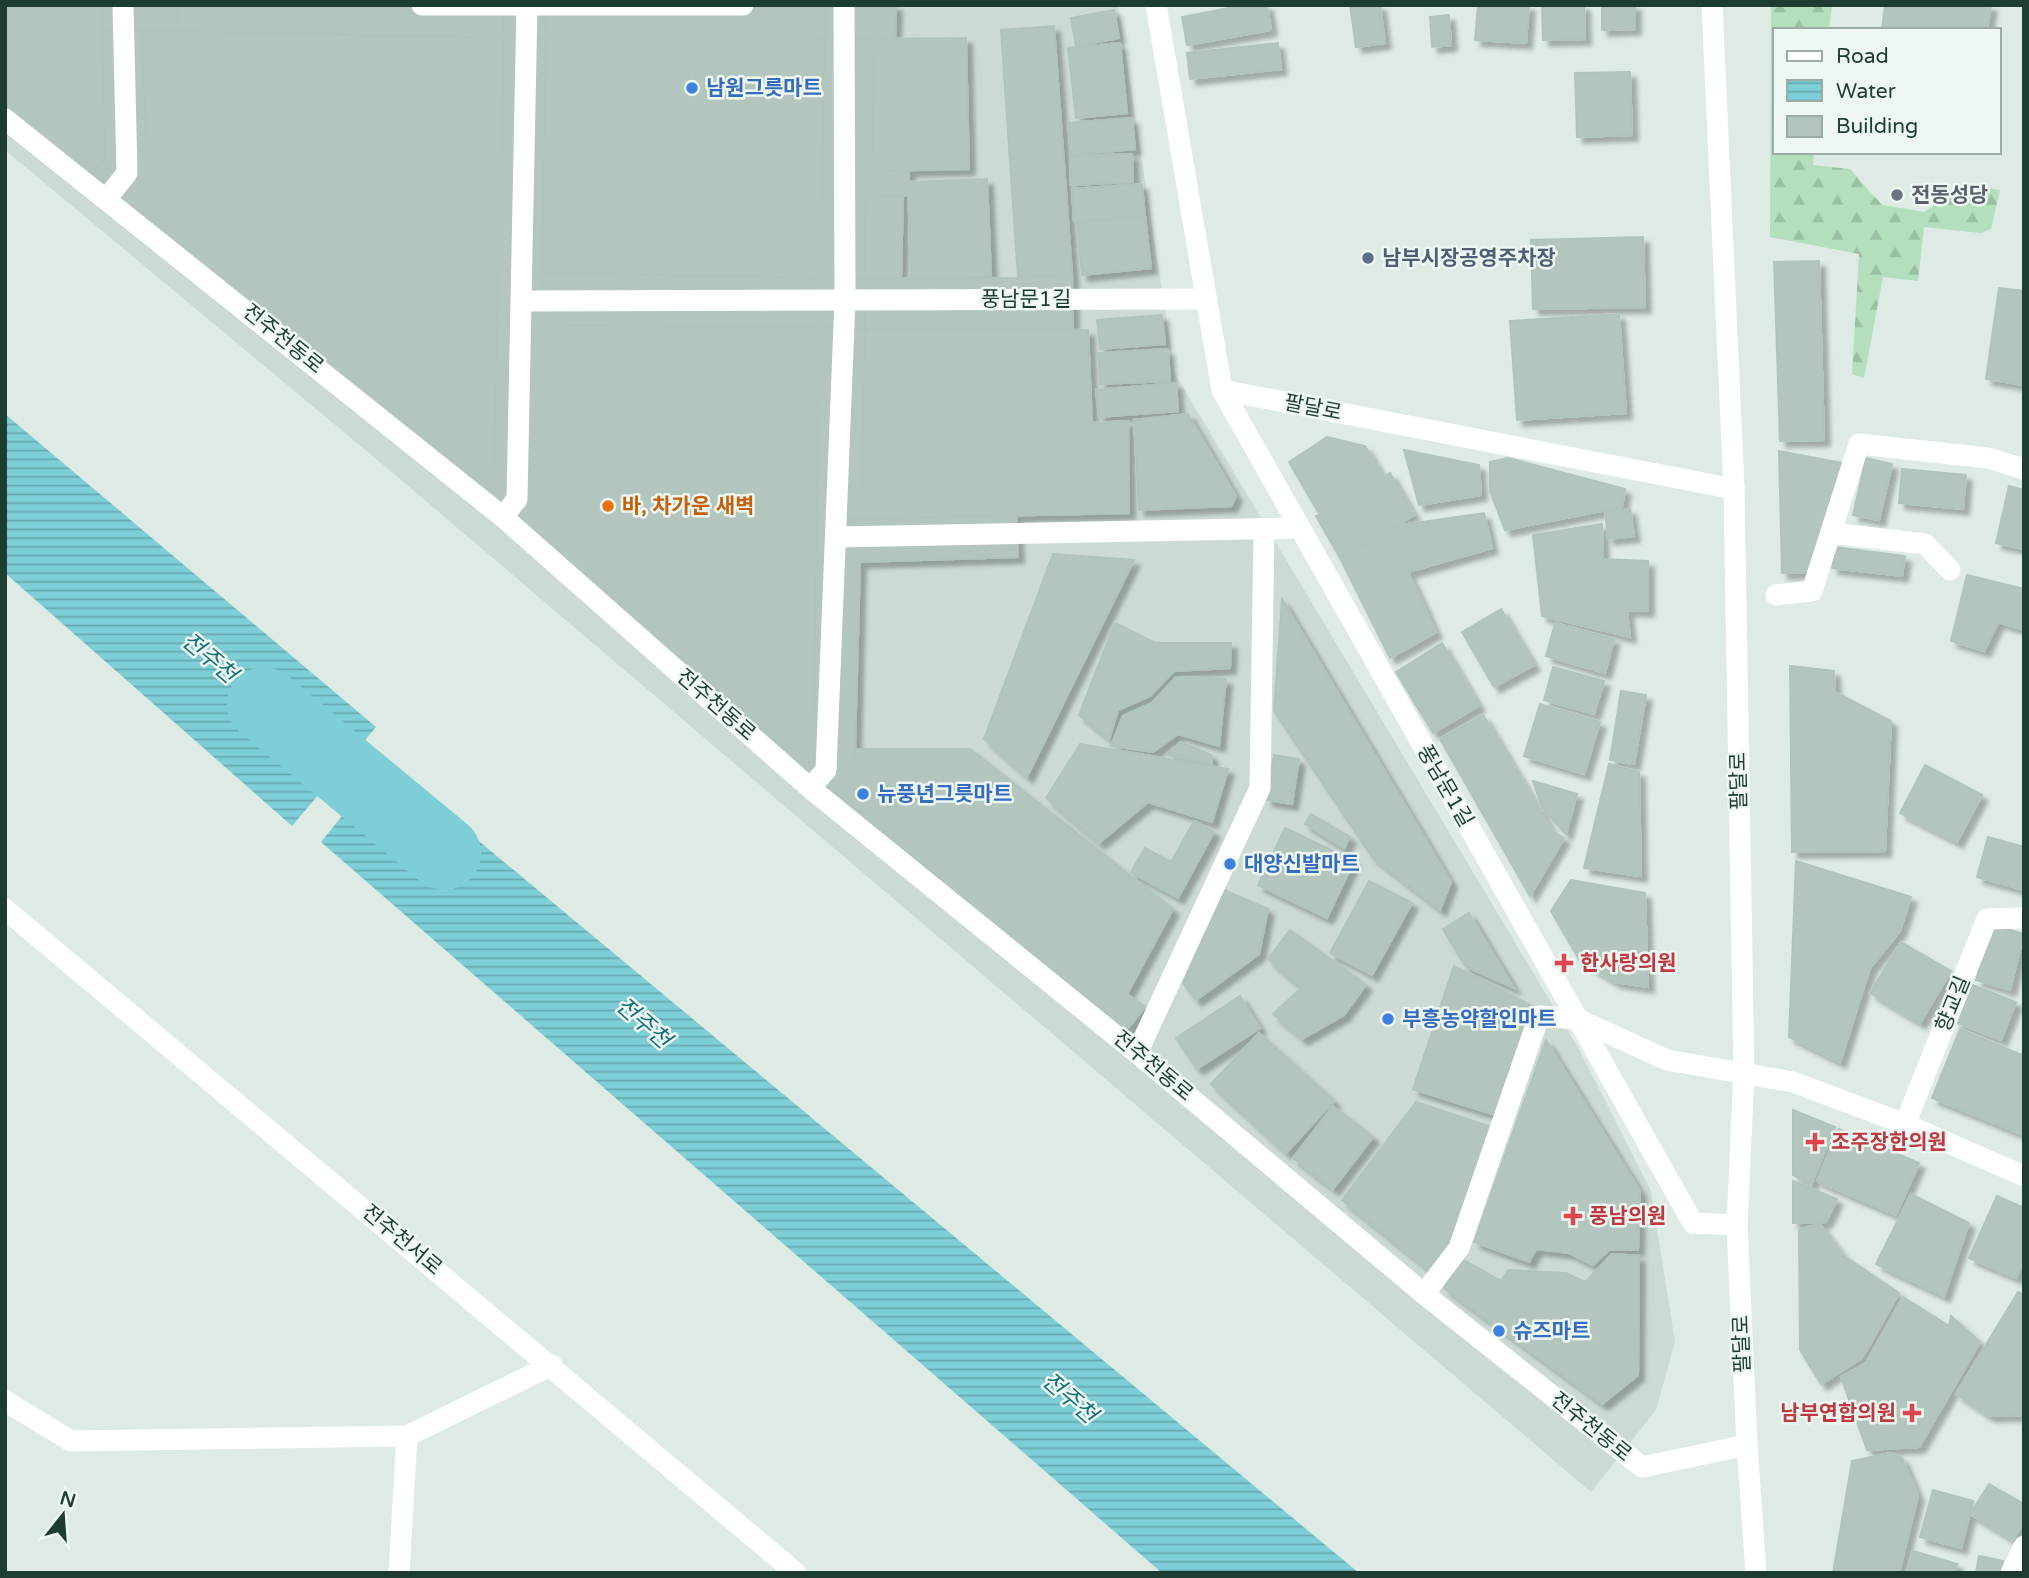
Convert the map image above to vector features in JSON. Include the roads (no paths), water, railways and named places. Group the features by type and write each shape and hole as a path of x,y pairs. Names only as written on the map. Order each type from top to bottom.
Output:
{"street":[{"path":"107,198 127,173 123,5"},
{"path":"422,5 743,5"},
{"path":"810,788 826,770 837,537 845,300 844,5"},
{"name":"풍남문1길","path":"1156,5 1222,390 1693,1223 1737,1225"},
{"name":"팔달로","path":"1712,5 1734,489 1744,1073 1737,1225 1747,1445 1759,1572"},
{"path":"503,517 517,499 527,6"},
{"name":"전주천동로","path":"5,119 503,517 810,788 1137,1053 1424,1294 1642,1467 1747,1445"},
{"name":"풍남문1길","path":"522,301 1206,299"},
{"name":"팔달로","path":"1222,390 1734,489"},
{"path":"1776,595 1812,591 1859,444 1988,458 2024,469"},
{"path":"837,537 1299,528"},
{"path":"1137,1053 1260,788 1264,529"},
{"path":"1831,533 1925,544 1950,570"},
{"name":"전주천서로","path":"5,909 552,1365 796,1573"},
{"name":"향교길","path":"1905,1124 1987,919 2024,918"},
{"path":"1424,1294 1459,1248 1539,1016 1577,1019 1667,1060 1793,1082 1905,1124 2024,1176"},
{"path":"5,1401 71,1441 407,1436 552,1365"},
{"path":"399,1573 407,1436"},
{"path":"2011,1573 2024,1546"}],"water":[{"path":"5,414 376,727 292,826 5,573"},
{"path":"385,763 1359,1573 1162,1573 321,842"}],"waterway":[{"name":"전주천","path":"264,704 444,853"}],"place":[{"name":"남원그릇마트","path":"692,88"},
{"name":"전동성당","path":"1897,195"},
{"name":"남부시장공영주차장","path":"1368,258"},
{"name":"바, 차가운 새벽","path":"608,506"},
{"name":"뉴풍년그릇마트","path":"863,794"},
{"name":"대양신발마트","path":"1230,864"},
{"name":"한사랑의원","path":"1564,963"},
{"name":"부흥농약할인마트","path":"1388,1019"},
{"name":"조주장한의원","path":"1815,1142"},
{"name":"풍남의원","path":"1573,1216"},
{"name":"슈즈마트","path":"1499,1331"},
{"name":"남부연합의원","path":"1912,1413"}]}
